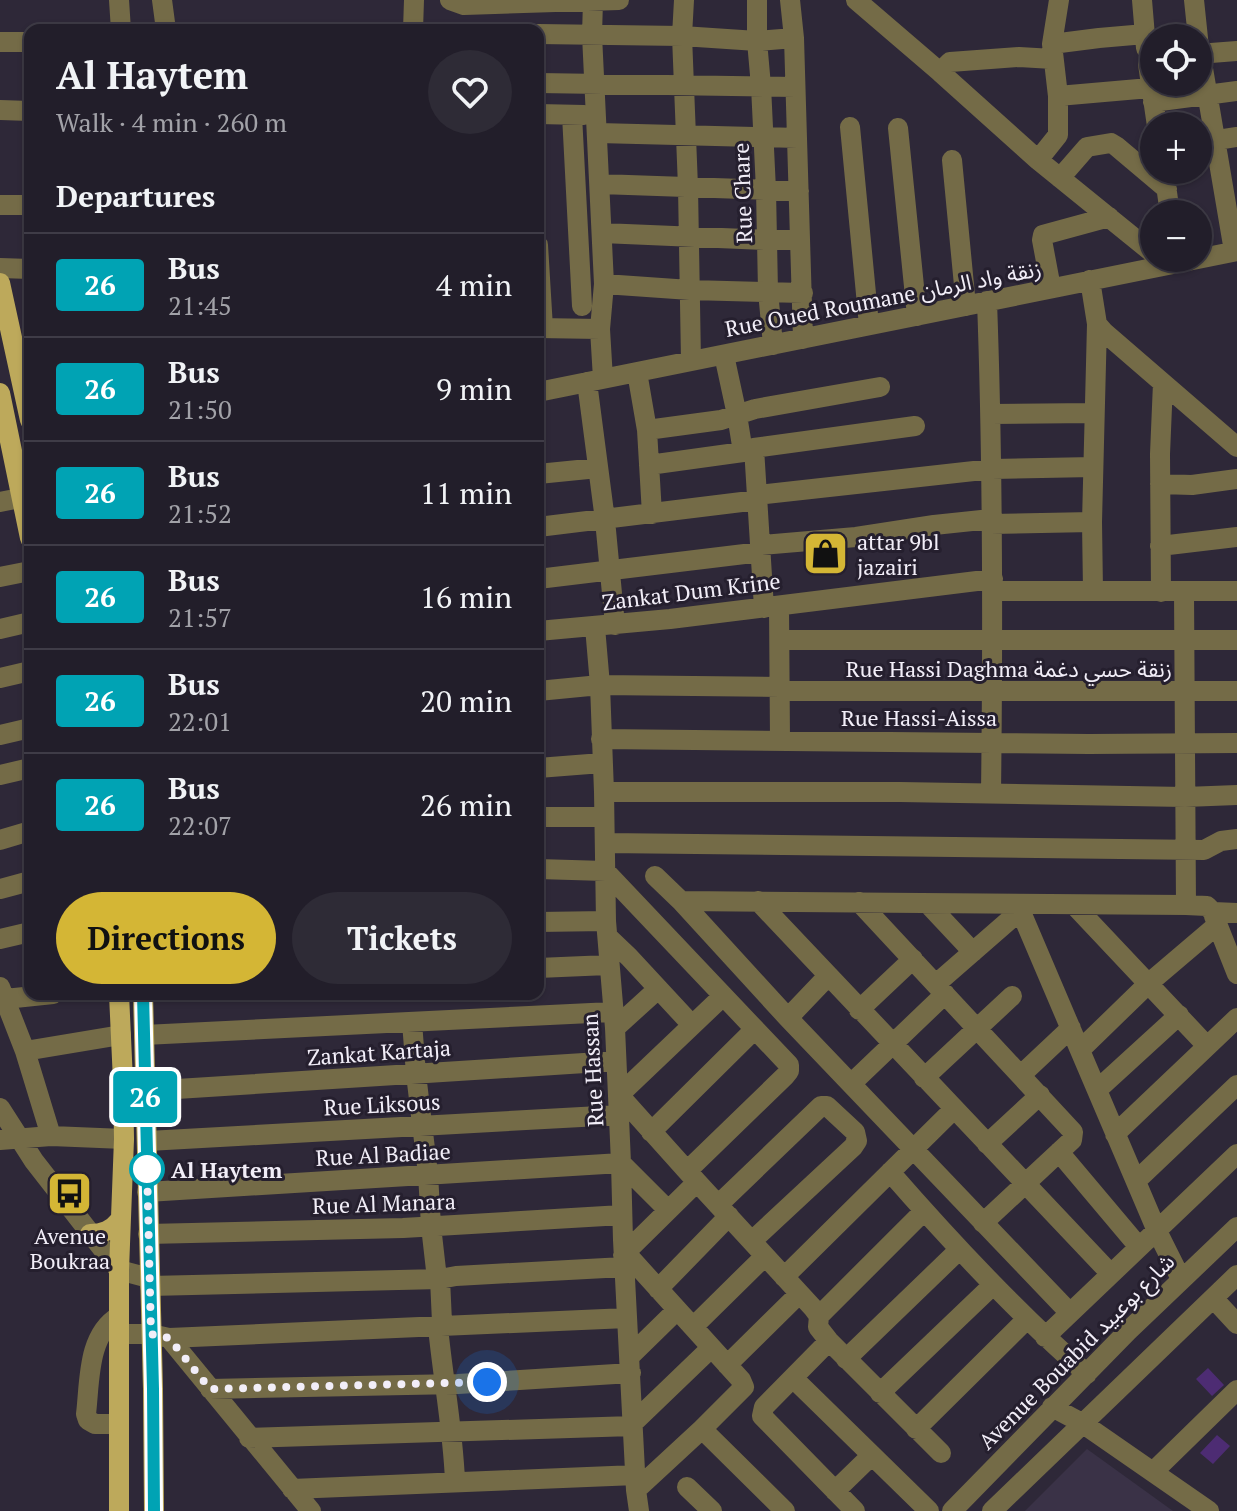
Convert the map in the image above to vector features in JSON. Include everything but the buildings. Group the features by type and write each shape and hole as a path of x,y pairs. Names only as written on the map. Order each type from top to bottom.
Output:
{"main road":[{"path":"0,283 24,372"},
{"path":"0,393 3,421 24,494"},
{"path":"119,1000 124,1139 119,1270 119,1511"},
{"path":"143,1000 149,1282 160,1336 154,1511"},
{"path":"90,1234 111,1229 120,1220"}],"street":[{"path":"119,0 121,24"},
{"path":"162,0 165,24"},
{"path":"413,24 414,0"},
{"path":"450,0 464,5 619,0"},
{"path":"684,0 682,36 691,361"},
{"name":"Rue Chare","path":"757,0 768,291 773,345"},
{"path":"790,0 794,38 803,339"},
{"path":"856,0 1038,160 1140,240"},
{"path":"1038,160 1058,135 1058,96 1052,52 1059,0"},
{"path":"1142,0 1144,24"},
{"path":"1194,0 1196,24"},
{"name":"Rue Hassan","path":"593,1 604,284 595,381 598,468 610,571 600,685 605,871 639,1511"},
{"path":"544,34 682,36 757,41 794,38"},
{"path":"940,72 950,62 1019,57 1052,52 1099,38 1140,34"},
{"path":"0,42 24,42"},
{"path":"1212,48 1237,51"},
{"path":"544,83 795,87"},
{"path":"1212,94 1237,91"},
{"path":"1058,96 1140,95"},
{"path":"1208,96 1230,183 1235,251"},
{"path":"0,110 24,111"},
{"path":"544,114 572,115 597,124 685,136 797,138"},
{"path":"572,115 582,306"},
{"path":"850,127 869,325"},
{"path":"898,128 917,316"},
{"path":"1060,178 1087,147 1111,143 1140,162"},
{"path":"952,160 966,306"},
{"path":"600,184 799,191"},
{"path":"0,205 24,205"},
{"path":"1051,288 1043,235 1109,217"},
{"path":"602,233 799,240"},
{"name":"Rue Oued Roumane زنقة واد الرمان","path":"1212,254 1235,251"},
{"name":"Rue Oued Roumane زنقة واد الرمان","path":"544,391 966,306 1140,267"},
{"path":"0,268 24,269"},
{"path":"1090,280 1097,324 1093,591"},
{"path":"604,284 803,293"},
{"path":"987,301 993,585 991,793"},
{"path":"1097,324 1237,447"},
{"path":"544,328 600,329"},
{"path":"724,355 758,497 761,548 780,640 780,740"},
{"path":"637,372 647,430 652,514"},
{"path":"1161,592 1163,383"},
{"path":"647,430 721,420 755,409 880,387"},
{"path":"991,414 1094,413"},
{"path":"649,465 915,426"},
{"path":"544,526 992,469 1093,467"},
{"path":"544,473 598,468"},
{"path":"1160,484 1208,484 1237,479"},
{"path":"0,502 24,497"},
{"path":"544,578 934,525 1092,522"},
{"path":"1160,546 1237,537"},
{"path":"0,577 24,572"},
{"name":"Zankat Dum Krine","path":"544,631 993,585 1093,591 1237,591"},
{"path":"1184,592 1186,905"},
{"path":"0,629 24,623"},
{"path":"780,640 1237,640"},
{"path":"0,678 24,672"},
{"name":"Rue Hassi Daghma زنقة حسي دغمة","path":"544,690 600,685 1185,693 1237,691"},
{"path":"0,735 24,729"},
{"name":"Rue Hassi-Aissa","path":"601,739 1237,743"},
{"path":"544,768 602,763"},
{"path":"0,775 24,769"},
{"path":"604,792 1237,795"},
{"path":"544,817 604,817"},
{"path":"0,840 24,833"},
{"path":"605,843 1204,850 1221,841 1237,839"},
{"path":"0,1108 6,1138 34,1161 119,1270 149,1282 440,1279 624,1258 790,1068 605,871 544,869"},
{"path":"655,876 1070,1313"},
{"path":"0,889 24,883"},
{"path":"681,901 1020,907 1207,906 1237,974"},
{"path":"758,901 1111,1274"},
{"path":"846,1359 961,1251 1025,1183 1072,1140 1073,1132 859,902"},
{"path":"928,904 973,952"},
{"path":"1074,905 1207,1046"},
{"path":"852,1083 973,952 1020,907"},
{"path":"1020,907 1115,1134 1181,1279"},
{"path":"1080,1050 1214,919 1237,913"},
{"path":"544,923 607,929 692,1025"},
{"path":"0,939 24,933"},
{"path":"859,1010 913,959"},
{"path":"544,968 608,965"},
{"path":"788,1018 828,976"},
{"path":"144,1035 412,1022 614,1020 658,989"},
{"path":"24,993 3,993 51,1136"},
{"path":"723,996 618,1102 651,1132 819,1316"},
{"path":"924,1078 1012,996"},
{"path":"1097,1090 1179,1015"},
{"path":"1115,1134 1237,1018"},
{"path":"412,1022 431,1226 436,1270 440,1279 442,1322 438,1327 453,1433 455,1481"},
{"path":"1021,1075 1071,1028"},
{"path":"651,1132 755,1029"},
{"path":"25,1051 121,1035"},
{"name":"Zankat Kartaja","path":"145,1091 616,1061"},
{"path":"1136,1181 1237,1085"},
{"path":"987,1144 1040,1095"},
{"name":"Rue Liksous","path":"148,1141 421,1125 618,1102"},
{"path":"658,1289 724,1211 821,1106 827,1106 855,1132 857,1141 853,1147 759,1249 693,1327"},
{"path":"784,1277 954,1109"},
{"path":"6,1138 124,1139"},
{"path":"1059,1152 1139,1247"},
{"path":"1045,1337 1237,1154"},
{"path":"621,1163 668,1210"},
{"name":"Rue Al Badiae","path":"147,1192 621,1163"},
{"path":"890,1172 993,1285 1087,1374"},
{"path":"924,1211 819,1316 818,1327 941,1453"},
{"name":"Rue Al Manara","path":"148,1234 431,1226 622,1215"},
{"name":"Avenue Bouabid شارع بوعبيد","path":"952,1511 1128,1331 1237,1227"},
{"path":"292,1489 455,1481 636,1483 702,1429 743,1389 742,1382 693,1327 624,1258"},
{"path":"992,1511 1237,1275"},
{"path":"880,1393 993,1285"},
{"path":"727,1365 799,1294"},
{"path":"1213,1298 1237,1324"},
{"path":"210,1389 444,1384 630,1364 677,1310"},
{"path":"119,1424 95,1424 88,1420 86,1414 96,1343 111,1321 160,1336 627,1318"},
{"path":"916,1429 1027,1319"},
{"path":"160,1336 210,1389 311,1511"},
{"path":"829,1341 764,1407 762,1416 855,1511"},
{"path":"249,1438 453,1433 633,1424 711,1348"},
{"path":"793,1378 929,1511"},
{"path":"1153,1472 1237,1392"},
{"path":"1052,1407 1082,1423 1209,1511"},
{"path":"702,1429 785,1511"},
{"path":"835,1491 872,1455"},
{"path":"687,1487 712,1511"}],"shaded area":[{"path":"1087,1449 1173,1511 1025,1511"}],"bus line":[{"name":"26","path":"143,1000 154,1511"}],"place":[{"name":"attar 9bl jazairi","path":"826,554"},
{"name":"Al Haytem","path":"147,1169"},
{"name":"Avenue Boukraa","path":"70,1194"}],"route":[{"path":"147,1169 147,1166 151,1334 169,1338 210,1389 487,1382"}]}
